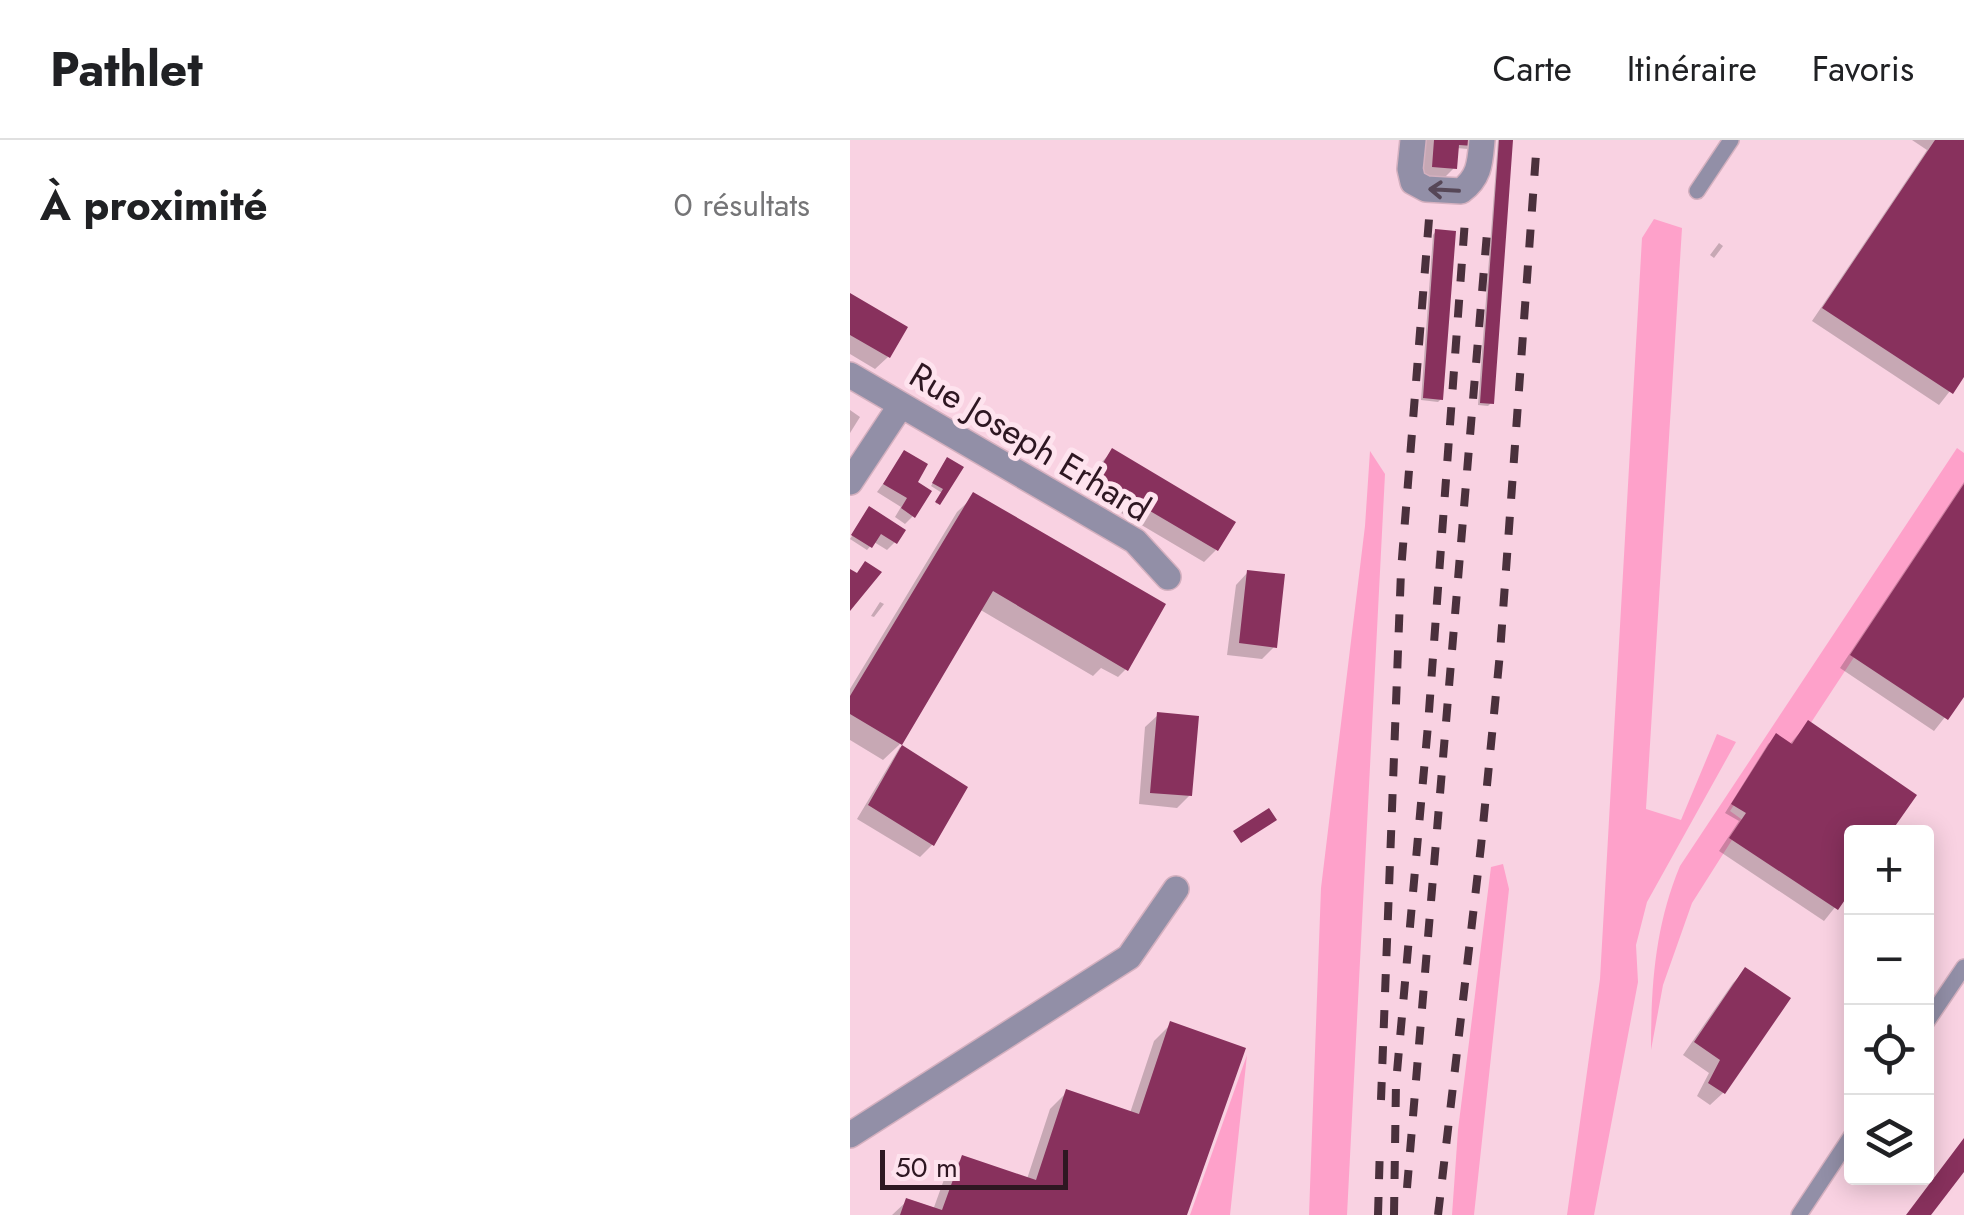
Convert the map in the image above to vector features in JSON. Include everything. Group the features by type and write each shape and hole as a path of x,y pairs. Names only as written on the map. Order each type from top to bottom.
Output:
{"street":[{"path":"1413,140 1413,182 1426,189 1462,192 1480,170 1482,140"},
{"name":"Rue Joseph Erhard","path":"850,375 1135,542 1168,576"},
{"path":"850,482 901,405"},
{"path":"850,1134 1129,957 1176,890"}],"lane":[{"path":"1698,191 1732,140"},
{"path":"1934,1011 1964,966"},
{"path":"1798,1215 1844,1148"}],"shaded area":[{"path":"1654,219 1682,228 1646,809 1681,820 1717,734 1736,742 1647,902 1636,945 1638,982 1594,1215 1567,1215 1600,979 1642,238"},
{"path":"1957,448 1964,453 1964,490 1793,750 1777,740 1730,811 1744,821 1692,903 1663,985 1651,1050 1656,956 1680,866"},
{"path":"1370,451 1385,474 1347,1215 1309,1215 1321,888 1365,526"},
{"path":"1503,864 1509,889 1474,1215 1452,1215 1458,1130 1491,867"},
{"path":"1247,1055 1230,1215 1190,1215"}],"building":[{"path":"1434,140 1474,140 1474,146 1459,145 1457,169 1432,167"},
{"path":"1499,140 1513,140 1494,404 1480,403"},
{"path":"1935,140 1964,140 1964,377 1953,394 1822,308"},
{"path":"1435,229 1456,231 1443,400 1423,398"},
{"path":"850,293 908,327 890,358 850,335"},
{"path":"1112,448 1236,522 1218,551 1094,478"},
{"path":"904,450 928,464 918,482 932,491 915,518 901,508 907,498 883,484"},
{"path":"947,457 964,467 940,505 935,502 943,489 932,483"},
{"path":"1964,484 1964,697 1948,720 1850,655"},
{"path":"973,492 1166,604 1128,671 993,591 902,745 850,714 850,696"},
{"path":"869,506 906,530 897,544 881,534 872,548 851,535"},
{"path":"865,561 882,572 850,611 850,569 857,573"},
{"path":"1247,570 1285,574 1277,648 1239,643"},
{"path":"1157,712 1199,716 1192,796 1150,793"},
{"path":"1808,720 1917,795 1896,825 1844,825 1844,901 1838,910 1729,838 1746,813 1731,804 1776,733 1792,744"},
{"path":"902,745 968,787 934,846 868,805"},
{"path":"1269,808 1277,820 1241,843 1233,831"},
{"path":"1745,967 1791,998 1725,1094 1708,1083 1720,1060 1694,1042"},
{"path":"1170,1021 1246,1048 1187,1215 900,1215 906,1198 942,1210 962,1155 1036,1180 1066,1089 1139,1114"},
{"path":"1964,1138 1964,1172 1931,1215 1906,1215 1929,1185 1934,1185 1934,1178"}],"railway":[{"path":"1438,1215 1500,653 1537,140"},
{"path":"1381,1100 1401,571 1429,219"},
{"path":"1394,1215 1396,1083 1428,725 1465,220"},
{"path":"1407,1188 1488,221"},
{"path":"1378,1215 1380,1145"}]}
